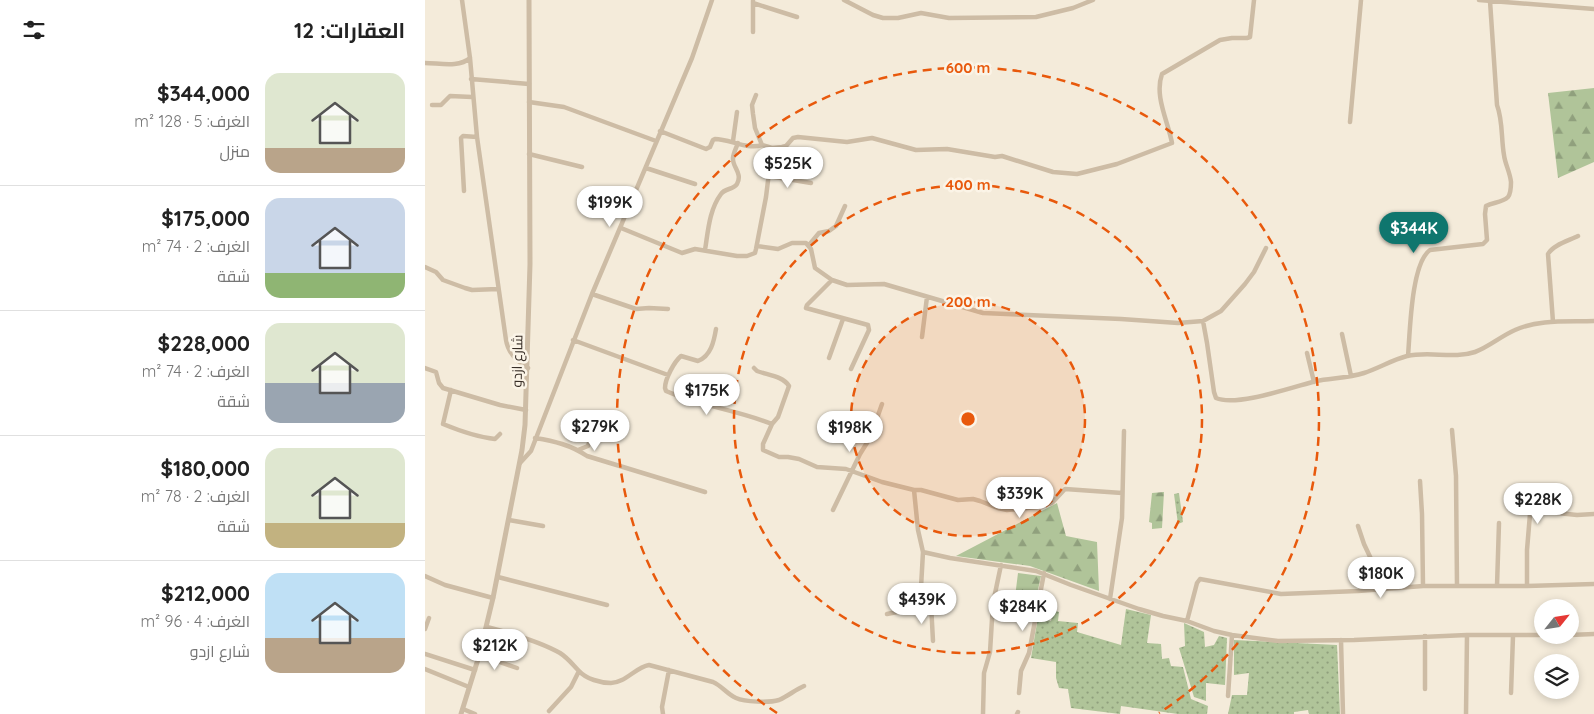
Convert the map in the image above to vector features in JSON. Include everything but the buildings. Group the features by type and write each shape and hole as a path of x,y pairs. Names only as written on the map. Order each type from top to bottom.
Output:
{"street":[{"path":"461,0 477,137 505,340 509,352 528,368"},
{"name":"شارع ازدو","path":"462,711 487,627 498,577 520,464 526,410 530,264 529,0"},
{"path":"520,464 531,451 573,340 691,58 712,0"},
{"path":"844,0 883,18 898,18 921,13 949,18 1036,17 1073,8 1093,0"},
{"path":"660,131 706,149 710,147 715,139 772,148 786,146 793,138 798,137 847,142 872,138 916,150 947,149 1002,156 1053,172 1077,174 1089,172 1117,164 1172,142 1162,106 1162,74 1220,40 1250,37 1254,0"},
{"path":"1350,122 1361,0"},
{"path":"1479,0 1594,9"},
{"path":"753,32 753,1 797,18"},
{"path":"1408,356 1413,290 1424,257 1430,250 1483,244 1486,242 1486,206 1504,200 1508,197 1511,188 1511,180 1504,159 1501,118 1497,105 1490,1"},
{"path":"425,63 459,64 469,58"},
{"path":"471,79 529,84"},
{"path":"756,95 752,105 753,114 755,128 762,145"},
{"path":"432,105 441,105 450,96 472,97"},
{"path":"529,102 564,107 656,141"},
{"path":"705,250 710,220 720,194 734,187 739,176 733,159 737,112"},
{"path":"464,191 461,138 463,136 477,137"},
{"path":"621,228 682,253 695,249 737,256 750,256 755,253 757,246 772,148"},
{"path":"529,154 582,168"},
{"path":"646,168 695,184"},
{"path":"769,176 811,183"},
{"path":"809,245 819,234 829,231 836,226 845,206"},
{"path":"1553,322 1548,254 1555,247 1578,236"},
{"path":"757,246 778,249 792,243 803,243 809,245 811,249 815,268 832,280 847,285 884,284 983,313 1179,323 1203,321 1221,311 1229,304 1253,272 1265,248"},
{"path":"425,267 436,272 443,280 465,288 472,290 498,289"},
{"path":"832,280 806,308 870,328 851,369"},
{"path":"592,294 636,309 668,309"},
{"path":"922,337 927,297"},
{"path":"829,358 843,318"},
{"path":"1203,321 1213,392 1216,398 1221,400 1254,397 1314,382 1364,373 1408,356 1474,352 1515,330 1529,325 1553,322 1594,321"},
{"path":"717,329 713,345 703,359 698,362 681,356 677,360 668,375 665,388 671,393 696,403 772,424"},
{"path":"1342,334 1351,376"},
{"path":"573,340 668,375"},
{"path":"1307,353 1314,382"},
{"path":"425,368 436,372 440,386 443,388 501,405 526,410"},
{"path":"754,368 757,371 782,379 789,386 778,417 772,424 763,444 763,450 767,453 799,460 817,467 853,471 882,482 958,500 980,500 1007,510 1037,507 1052,503 1065,488 1122,493"},
{"path":"451,390 443,424 482,437 495,439 500,434"},
{"path":"833,510 870,438 882,404"},
{"path":"1452,430 1456,476 1457,586"},
{"path":"1110,599 1122,518 1124,431"},
{"path":"578,450 587,446 592,434"},
{"path":"535,438 555,442 578,450 587,456 705,492"},
{"path":"1421,481 1423,586"},
{"path":"887,614 917,608 920,605 923,552 918,530 914,490"},
{"path":"1527,586 1530,514 1538,511 1577,515 1594,514"},
{"path":"509,520 543,526"},
{"path":"1497,586 1499,523"},
{"path":"1358,526 1372,561 1375,590"},
{"path":"923,552 1044,573 1110,599 1232,635 1278,640 1341,640 1467,635 1534,636"},
{"path":"983,714 984,674 990,652 993,603 1001,565"},
{"path":"1019,693 1021,670 1029,653 1044,573"},
{"path":"425,576 445,585 493,598"},
{"path":"498,577 607,605"},
{"path":"1187,621 1197,583 1200,579 1281,594 1423,586 1594,584"},
{"path":"921,600 931,604 933,641"},
{"path":"425,629 429,618"},
{"path":"487,627 513,634 560,653 584,675 597,681 613,683 643,666 649,665 713,682 735,697 749,701 780,699 803,686"},
{"path":"1579,635 1594,634"},
{"path":"1228,696 1232,635"},
{"path":"1466,714 1467,635"},
{"path":"1425,636 1425,689"},
{"path":"1511,693 1513,636"},
{"path":"1341,640 1343,714"},
{"path":"425,654 475,670"},
{"path":"479,655 517,668"},
{"path":"425,669 469,687"},
{"path":"663,714 662,707 669,670"},
{"path":"549,711 569,689 579,671"},
{"path":"462,711 475,714"}],"green space":[{"path":"1594,88 1594,162 1558,178 1548,93"},
{"path":"1164,492 1162,528 1152,529 1152,523 1149,522 1152,493"},
{"path":"1179,493 1183,522 1178,524 1174,494"},
{"path":"1057,503 1066,536 1097,542 1099,591 1030,566 956,556"},
{"path":"1018,573 1041,576 1031,622 1012,621"},
{"path":"1126,609 1151,615 1147,643 1161,644 1162,659 1169,658 1171,666 1183,667 1191,699 1208,706 1207,714 1178,714 1121,706 1120,714 1071,708 1068,689 1059,688 1056,678 1056,662 1031,658 1038,617 1051,621 1053,610 1059,612 1058,621 1078,623 1077,632 1121,645"},
{"path":"1184,623 1204,632 1205,647 1214,645 1219,636 1227,638 1225,685 1206,683 1206,701 1194,697 1179,648 1185,646"},
{"path":"1234,640 1337,645 1340,714 1309,714 1308,710 1294,712 1294,714 1228,714 1232,695 1247,695 1249,673 1234,675"}]}
